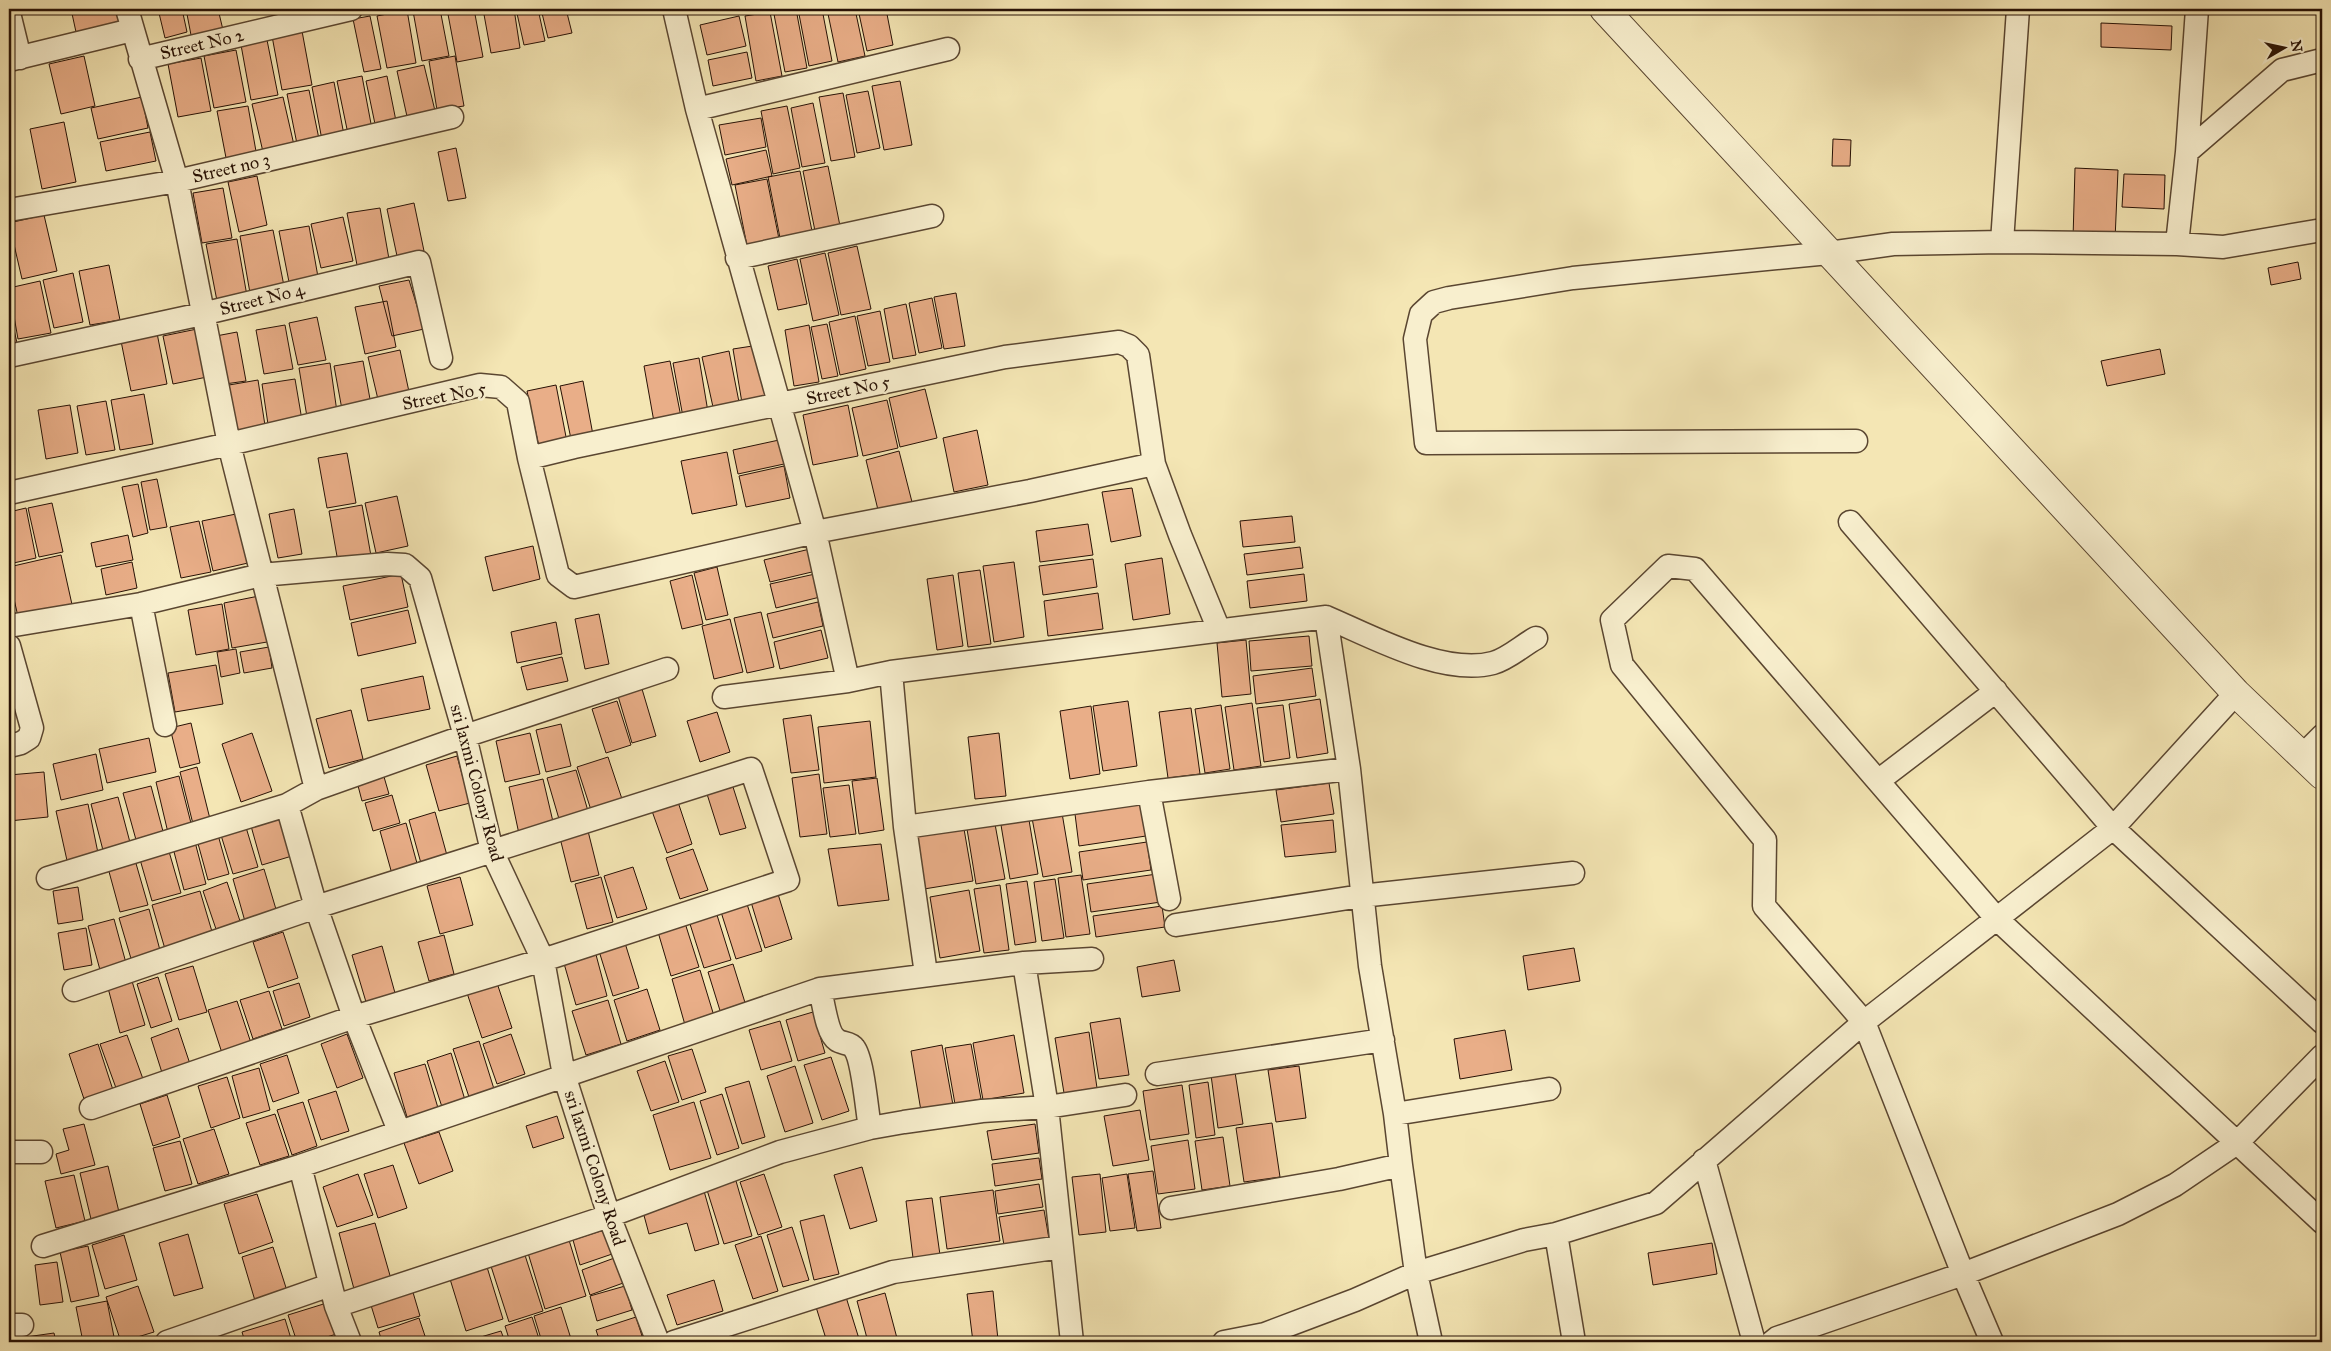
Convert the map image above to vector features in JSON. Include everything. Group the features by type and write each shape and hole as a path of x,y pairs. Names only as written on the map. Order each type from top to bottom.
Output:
{"street":[{"path":"127,9 177,180 229,444 316,789"},
{"name":"Street No 2","path":"140,58 351,9"},
{"path":"674,9 697,109 737,258 815,532 848,681"},
{"path":"1604,9 2236,693 2322,775"},
{"path":"2002,242 2018,9"},
{"path":"2177,244 2187,152 2197,9"},
{"path":"9,13 14,59 132,30"},
{"path":"697,109 948,49"},
{"path":"2187,152 2282,70 2322,60"},
{"name":"Street no 3","path":"9,210 177,180 452,117"},
{"path":"737,258 932,216"},
{"path":"1856,441 1426,443 1415,339 1421,314 1434,302 1573,278 1829,253 1893,244 2002,242 2177,244 2223,247 2322,230"},
{"name":"Street No 4","path":"9,356 202,314 419,262 441,358"},
{"name":"Street No 5","path":"9,493 480,385 501,387 518,402 529,458 1005,357 1118,342 1129,346 1138,355 1141,365 1154,464 1180,535 1219,630"},
{"path":"529,458 558,575 574,587 815,532 1030,491 1154,464"},
{"path":"1850,522 2113,828 2322,1022"},
{"name":"sri laxmi Colony Road","path":"9,626 141,604 261,575 386,564 404,565 420,578 464,736 492,851 543,960 564,1075 609,1216 658,1342"},
{"path":"1992,1342 1963,1274 1864,1022 1764,906 1765,840 1622,665 1612,620 1668,566 1695,569 1997,919 2322,1222"},
{"path":"141,604 165,725"},
{"path":"1326,617 1349,769 1361,896 1370,966 1395,1114 1416,1273 1431,1342"},
{"path":"724,698 848,681 891,672 1326,617 1423,659 1477,666 1496,662 1536,638"},
{"path":"9,646 32,728 29,738 21,743 9,746"},
{"path":"48,878 287,805 316,789 464,736 666,669"},
{"path":"891,672 905,828 926,974"},
{"path":"1878,781 1996,691"},
{"path":"1224,1342 1265,1334 1355,1300 1416,1273 1524,1240 1556,1234 1656,1203 1864,1022 2113,828 2236,693"},
{"path":"2301,757 2322,736"},
{"path":"74,990 316,907 751,769 788,880 543,960 354,1017 91,1108"},
{"path":"905,828 1149,792 1349,769"},
{"path":"1149,792 1170,899"},
{"path":"287,805 316,907 354,1017 399,1131"},
{"path":"1176,925 1361,896 1573,873"},
{"path":"43,1246 300,1166 820,989 926,974 1024,963 1092,958"},
{"path":"1024,963 1046,1107 1072,1342"},
{"path":"820,989 831,1035 838,1041 854,1048 859,1062 870,1128"},
{"path":"1157,1074 1383,1040"},
{"path":"1772,1342 1777,1338 1963,1274 2118,1214 2175,1185 2237,1143 2322,1056"},
{"path":"1395,1114 1549,1089"},
{"path":"168,1342 609,1216 780,1152 870,1128 982,1112 1046,1107 1125,1094"},
{"path":"9,1152 41,1152"},
{"path":"1704,1160 1754,1342"},
{"path":"1171,1208 1339,1179 1401,1165"},
{"path":"300,1166 333,1296 350,1342"},
{"path":"1556,1234 1574,1342"},
{"path":"674,1342 893,1272 1061,1247"}],"building":[{"path":"71,9 119,9 122,23 76,32"},
{"path":"158,9 182,9 187,32 165,38"},
{"path":"186,9 218,9 223,30 191,35"},
{"path":"440,9 449,56 422,61 413,11"},
{"path":"447,9 474,9 483,57 457,62"},
{"path":"483,9 514,9 520,48 491,53"},
{"path":"516,9 538,9 545,41 524,45"},
{"path":"541,9 566,9 572,33 548,38"},
{"path":"773,9 796,9 807,68 785,72"},
{"path":"798,9 822,9 832,61 809,66"},
{"path":"827,9 855,9 865,56 838,62"},
{"path":"858,9 886,9 893,45 867,51"},
{"path":"407,10 416,63 387,68 377,16"},
{"path":"770,12 782,76 756,81 745,16"},
{"path":"370,16 381,69 364,72 353,19"},
{"path":"739,16 746,46 707,55 700,25"},
{"path":"2101,23 2172,26 2171,50 2101,47"},
{"path":"302,31 312,85 282,90 272,36"},
{"path":"267,40 278,95 251,100 241,45"},
{"path":"236,50 246,102 214,108 204,56"},
{"path":"747,52 752,78 713,86 708,60"},
{"path":"84,56 95,106 61,114 49,64"},
{"path":"455,56 464,106 437,110 429,61"},
{"path":"201,58 211,111 178,117 168,64"},
{"path":"424,65 436,115 408,121 397,71"},
{"path":"362,76 372,129 348,134 337,81"},
{"path":"387,76 396,121 375,124 366,81"},
{"path":"900,81 912,145 884,150 872,86"},
{"path":"334,82 344,135 322,140 312,87"},
{"path":"309,90 319,139 297,144 287,94"},
{"path":"868,91 880,148 857,153 846,95"},
{"path":"843,93 855,157 831,161 819,97"},
{"path":"142,97 148,128 98,139 91,108"},
{"path":"283,97 294,145 263,152 252,104"},
{"path":"813,103 825,163 802,167 791,108"},
{"path":"248,106 257,157 227,163 217,111"},
{"path":"787,106 800,168 773,174 761,111"},
{"path":"761,118 766,147 725,155 719,125"},
{"path":"64,122 76,182 42,189 30,129"},
{"path":"150,132 156,161 106,171 100,142"},
{"path":"1833,139 1851,140 1850,166 1832,166"},
{"path":"456,148 466,198 448,201 438,152"},
{"path":"766,150 772,176 732,185 726,159"},
{"path":"828,166 841,231 816,236 803,171"},
{"path":"2075,168 2118,170 2115,240 2073,239"},
{"path":"800,171 813,236 781,243 768,177"},
{"path":"2124,174 2165,175 2164,209 2122,207"},
{"path":"257,176 267,225 239,232 228,182"},
{"path":"767,179 780,244 748,251 735,185"},
{"path":"223,188 232,238 202,243 193,193"},
{"path":"414,203 424,251 397,256 387,209"},
{"path":"380,208 389,259 357,265 347,213"},
{"path":"44,215 57,271 22,279 9,223"},
{"path":"343,217 353,261 321,268 311,224"},
{"path":"309,226 318,277 289,282 279,231"},
{"path":"273,230 284,286 250,293 240,236"},
{"path":"237,239 247,296 217,301 206,244"},
{"path":"857,246 871,309 841,315 828,253"},
{"path":"825,253 839,315 813,321 800,259"},
{"path":"797,259 807,304 778,310 768,266"},
{"path":"2298,262 2301,279 2271,285 2268,268"},
{"path":"109,265 120,320 90,325 79,271"},
{"path":"73,273 83,322 54,328 43,280"},
{"path":"409,280 424,329 392,336 379,286"},
{"path":"40,281 51,333 18,339 9,288"},
{"path":"956,293 965,346 944,349 934,297"},
{"path":"932,298 942,348 919,353 909,303"},
{"path":"387,301 396,347 365,354 355,307"},
{"path":"906,304 916,355 893,359 884,309"},
{"path":"9,307 17,343 9,345"},
{"path":"880,311 890,362 868,366 857,316"},
{"path":"855,316 866,369 840,375 829,322"},
{"path":"317,317 326,360 298,365 289,323"},
{"path":"827,324 838,376 822,379 811,327"},
{"path":"285,325 293,369 264,374 256,330"},
{"path":"809,325 819,382 794,386 785,330"},
{"path":"197,329 207,377 173,384 163,336"},
{"path":"237,332 246,381 225,384 216,336"},
{"path":"157,333 167,384 131,391 121,341"},
{"path":"759,345 769,398 742,403 733,349"},
{"path":"2160,349 2165,374 2107,386 2101,361"},
{"path":"400,350 411,401 380,408 368,357"},
{"path":"729,351 739,402 713,407 702,357"},
{"path":"699,358 708,412 683,417 673,363"},
{"path":"363,361 372,410 343,415 334,366"},
{"path":"670,361 681,417 654,422 644,366"},
{"path":"330,363 337,412 307,417 299,368"},
{"path":"295,379 303,426 269,431 262,384"},
{"path":"258,380 266,432 238,437 229,385"},
{"path":"583,381 593,435 571,439 560,386"},
{"path":"556,385 567,442 539,447 527,391"},
{"path":"925,389 937,438 900,447 889,398"},
{"path":"144,394 153,444 120,450 111,400"},
{"path":"887,400 898,448 863,456 852,408"},
{"path":"106,401 115,450 86,455 77,406"},
{"path":"70,405 78,453 46,459 38,410"},
{"path":"848,405 858,456 813,465 803,415"},
{"path":"977,430 988,485 954,492 943,438"},
{"path":"779,440 784,464 738,474 733,450"},
{"path":"899,451 912,502 878,510 866,460"},
{"path":"727,452 737,505 692,514 681,461"},
{"path":"347,453 356,503 327,508 318,458"},
{"path":"784,466 790,498 746,507 739,476"},
{"path":"157,479 167,527 150,530 141,482"},
{"path":"138,484 148,533 133,537 122,487"},
{"path":"1132,488 1141,536 1111,542 1102,492"},
{"path":"397,496 408,546 376,553 365,503"},
{"path":"52,503 63,552 39,557 28,508"},
{"path":"362,505 371,556 338,562 329,511"},
{"path":"26,508 36,558 9,564 9,512"},
{"path":"294,509 302,554 278,558 269,514"},
{"path":"236,514 248,563 213,571 202,521"},
{"path":"1292,516 1295,542 1243,547 1240,521"},
{"path":"199,521 211,572 181,578 170,527"},
{"path":"1088,524 1093,555 1040,562 1036,531"},
{"path":"128,535 133,560 96,567 91,543"},
{"path":"533,546 540,579 493,591 485,557"},
{"path":"1300,547 1303,568 1247,575 1244,554"},
{"path":"810,549 816,571 770,582 764,560"},
{"path":"61,555 73,609 19,621 9,577 9,567"},
{"path":"1162,558 1170,614 1133,620 1125,564"},
{"path":"1093,559 1097,587 1043,595 1039,566"},
{"path":"132,562 137,588 106,595 101,569"},
{"path":"1014,562 1024,637 994,642 983,566"},
{"path":"717,567 728,615 706,620 694,573"},
{"path":"980,570 991,644 968,647 958,573"},
{"path":"401,574 408,607 350,620 343,586"},
{"path":"815,574 820,597 776,608 770,584"},
{"path":"1304,574 1307,601 1250,608 1247,581"},
{"path":"692,575 703,624 682,629 670,581"},
{"path":"953,575 963,646 937,650 927,579"},
{"path":"1098,593 1103,629 1048,636 1044,601"},
{"path":"259,596 267,642 232,648 224,603"},
{"path":"818,602 823,626 773,638 767,614"},
{"path":"222,604 229,649 196,655 188,610"},
{"path":"408,610 416,643 358,656 351,623"},
{"path":"761,612 774,667 747,673 734,618"},
{"path":"599,614 609,664 585,669 575,619"},
{"path":"730,619 743,672 714,679 702,626"},
{"path":"556,622 562,654 517,663 511,632"},
{"path":"821,630 828,658 780,669 774,642"},
{"path":"1309,636 1312,666 1251,671 1249,641"},
{"path":"1246,640 1251,694 1222,697 1217,643"},
{"path":"269,647 272,668 244,673 240,652"},
{"path":"236,649 240,673 221,677 217,652"},
{"path":"562,657 568,681 527,690 521,667"},
{"path":"216,665 223,704 175,712 168,673"},
{"path":"1312,668 1316,696 1256,704 1253,676"},
{"path":"423,676 430,709 368,721 361,689"},
{"path":"642,689 656,736 632,743 618,696"},
{"path":"1320,699 1328,753 1297,758 1289,704"},
{"path":"617,701 631,745 606,753 592,709"},
{"path":"1128,701 1137,766 1103,771 1093,706"},
{"path":"1252,703 1261,766 1234,770 1225,707"},
{"path":"1221,705 1230,769 1205,773 1195,709"},
{"path":"1283,705 1290,758 1264,762 1257,708"},
{"path":"1091,706 1100,774 1070,779 1060,711"},
{"path":"1191,708 1200,774 1168,778 1159,712"},
{"path":"351,710 363,759 329,768 316,719"},
{"path":"717,712 730,752 700,762 687,721"},
{"path":"811,715 819,770 791,773 783,719"},
{"path":"870,721 876,777 824,783 818,727"},
{"path":"191,723 200,763 180,768 170,728"},
{"path":"561,724 571,766 546,772 536,730"},
{"path":"252,733 272,791 241,802 222,744"},
{"path":"530,733 540,774 505,782 496,741"},
{"path":"999,733 1006,796 975,799 968,737"},
{"path":"149,738 156,772 107,783 99,749"},
{"path":"96,754 103,790 61,800 53,764"},
{"path":"457,756 470,803 439,811 426,765"},
{"path":"608,757 622,799 591,810 577,767"},
{"path":"197,767 211,823 194,828 180,772"},
{"path":"382,770 389,794 362,801 356,778"},
{"path":"576,770 588,811 559,819 547,778"},
{"path":"44,772 48,817 9,821 9,775"},
{"path":"819,774 827,834 800,837 792,778"},
{"path":"179,776 193,831 169,837 156,782"},
{"path":"877,778 884,830 859,834 852,781"},
{"path":"543,779 554,826 519,834 509,787"},
{"path":"1329,783 1334,814 1281,822 1276,790"},
{"path":"849,785 856,834 830,837 823,788"},
{"path":"151,786 165,839 138,847 123,793"},
{"path":"733,787 746,828 720,835 707,794"},
{"path":"392,795 400,823 373,831 365,803"},
{"path":"118,797 132,850 105,858 91,804"},
{"path":"678,802 692,844 667,853 652,811"},
{"path":"88,804 99,858 68,865 56,811"},
{"path":"1142,804 1146,836 1079,846 1075,814"},
{"path":"435,812 448,859 422,867 409,820"},
{"path":"1062,813 1072,872 1043,877 1032,818"},
{"path":"280,817 292,856 262,865 251,826"},
{"path":"1029,820 1038,874 1010,879 1001,825"},
{"path":"1333,820 1336,852 1285,857 1281,825"},
{"path":"406,823 418,867 392,874 380,831"},
{"path":"245,824 258,867 233,874 220,832"},
{"path":"995,824 1005,879 976,884 967,829"},
{"path":"964,829 973,881 924,889 915,837"},
{"path":"588,831 599,875 571,882 560,838"},
{"path":"218,835 229,874 208,880 197,840"},
{"path":"195,842 206,884 184,890 173,848"},
{"path":"1147,842 1151,870 1083,880 1079,852"},
{"path":"881,844 889,900 838,906 828,849"},
{"path":"168,848 181,893 152,901 139,856"},
{"path":"693,849 708,890 680,899 666,858"},
{"path":"135,860 148,905 120,912 108,868"},
{"path":"633,867 647,909 617,918 604,876"},
{"path":"264,869 278,916 246,925 233,879"},
{"path":"1157,874 1161,902 1091,912 1087,884"},
{"path":"1081,875 1090,934 1066,937 1058,878"},
{"path":"460,877 473,925 440,934 427,886"},
{"path":"601,877 613,922 587,929 575,884"},
{"path":"1055,879 1064,938 1042,941 1034,882"},
{"path":"1027,881 1036,942 1015,945 1006,884"},
{"path":"227,882 241,924 217,932 203,891"},
{"path":"1000,885 1009,950 984,953 974,889"},
{"path":"78,887 83,920 58,924 53,891"},
{"path":"969,890 980,951 940,958 930,897"},
{"path":"200,891 213,935 165,949 152,905"},
{"path":"778,894 792,939 765,948 751,902"},
{"path":"747,904 762,951 736,959 721,912"},
{"path":"1162,906 1165,927 1096,937 1093,916"},
{"path":"149,909 161,954 132,962 119,918"},
{"path":"717,915 731,960 704,968 690,924"},
{"path":"114,919 126,963 100,970 88,926"},
{"path":"685,923 699,967 671,976 658,932"},
{"path":"86,928 92,965 64,970 58,933"},
{"path":"283,932 298,978 268,988 253,942"},
{"path":"444,935 454,974 429,981 418,942"},
{"path":"625,943 639,988 613,996 599,951"},
{"path":"382,946 395,993 366,1002 352,955"},
{"path":"1574,948 1580,981 1528,990 1523,956"},
{"path":"595,951 607,996 576,1005 563,960"},
{"path":"1174,960 1180,991 1142,997 1137,967"},
{"path":"733,964 747,1009 722,1017 708,972"},
{"path":"193,966 207,1012 179,1020 165,974"},
{"path":"700,970 714,1016 685,1025 672,979"},
{"path":"158,977 172,1021 151,1028 137,984"},
{"path":"132,981 145,1025 120,1033 108,988"},
{"path":"299,983 310,1017 284,1026 273,991"},
{"path":"497,983 512,1028 482,1038 467,993"},
{"path":"647,989 660,1030 627,1041 614,1000"},
{"path":"269,991 282,1029 253,1039 240,1000"},
{"path":"608,1000 621,1044 586,1055 572,1011"},
{"path":"237,1001 251,1043 222,1053 208,1010"},
{"path":"813,1012 825,1053 798,1061 786,1020"},
{"path":"1120,1018 1129,1075 1099,1079 1090,1023"},
{"path":"780,1021 792,1061 761,1070 749,1030"},
{"path":"178,1028 192,1070 164,1079 151,1038"},
{"path":"1505,1030 1512,1070 1460,1079 1454,1039"},
{"path":"1089,1032 1097,1088 1064,1093 1055,1038"},
{"path":"347,1034 363,1078 337,1088 321,1044"},
{"path":"511,1034 525,1074 497,1084 483,1044"},
{"path":"127,1035 143,1079 116,1088 100,1044"},
{"path":"1014,1035 1024,1093 983,1100 973,1043"},
{"path":"479,1041 494,1089 469,1097 453,1049"},
{"path":"98,1044 113,1090 84,1099 69,1054"},
{"path":"971,1044 981,1099 955,1104 945,1048"},
{"path":"942,1045 953,1105 921,1111 911,1051"},
{"path":"692,1049 706,1092 682,1100 668,1056"},
{"path":"451,1053 465,1100 442,1107 427,1061"},
{"path":"287,1055 299,1093 273,1102 260,1064"},
{"path":"831,1057 849,1111 822,1120 804,1065"},
{"path":"665,1061 679,1102 651,1111 637,1071"},
{"path":"425,1064 438,1108 407,1117 394,1073"},
{"path":"795,1066 813,1123 785,1132 767,1076"},
{"path":"1299,1066 1306,1118 1276,1122 1268,1070"},
{"path":"259,1068 270,1110 243,1118 232,1076"},
{"path":"1235,1072 1243,1124 1218,1128 1211,1075"},
{"path":"227,1077 240,1118 211,1128 198,1086"},
{"path":"749,1081 765,1137 742,1144 725,1088"},
{"path":"1208,1082 1215,1135 1196,1138 1189,1085"},
{"path":"1182,1085 1189,1134 1150,1140 1143,1091"},
{"path":"336,1091 349,1131 321,1140 308,1100"},
{"path":"722,1094 739,1148 717,1155 700,1101"},
{"path":"167,1095 180,1137 153,1146 140,1104"},
{"path":"303,1102 317,1146 292,1155 277,1110"},
{"path":"694,1102 711,1158 670,1170 653,1115"},
{"path":"1140,1110 1149,1160 1113,1166 1104,1116"},
{"path":"275,1114 289,1156 260,1165 246,1123"},
{"path":"557,1116 564,1138 533,1148 526,1126"},
{"path":"1272,1123 1280,1177 1244,1182 1236,1128"},
{"path":"84,1124 95,1165 61,1174 56,1154 69,1150 63,1129"},
{"path":"1035,1124 1039,1153 992,1160 987,1131"},
{"path":"214,1129 229,1174 198,1184 183,1139"},
{"path":"439,1132 453,1171 419,1184 404,1143"},
{"path":"1223,1137 1230,1186 1202,1190 1195,1141"},
{"path":"1188,1140 1195,1189 1158,1194 1151,1146"},
{"path":"180,1141 192,1184 165,1191 153,1148"},
{"path":"1039,1158 1042,1179 995,1186 992,1164"},
{"path":"393,1165 407,1208 378,1218 364,1174"},
{"path":"108,1166 119,1212 91,1219 80,1173"},
{"path":"862,1167 877,1221 850,1229 834,1175"},
{"path":"1153,1171 1161,1228 1137,1231 1128,1174"},
{"path":"358,1174 373,1215 337,1227 323,1187"},
{"path":"764,1174 782,1227 758,1235 740,1182"},
{"path":"1100,1174 1106,1232 1079,1235 1072,1177"},
{"path":"1127,1174 1135,1228 1110,1231 1102,1178"},
{"path":"74,1175 85,1221 56,1228 45,1181"},
{"path":"736,1181 752,1236 724,1244 707,1190"},
{"path":"1039,1184 1043,1207 998,1214 995,1191"},
{"path":"993,1190 1000,1241 947,1249 940,1197"},
{"path":"704,1191 719,1244 695,1251 687,1223 649,1234 642,1208"},
{"path":"257,1194 273,1242 239,1254 224,1204"},
{"path":"932,1198 940,1255 913,1258 906,1201"},
{"path":"1044,1210 1049,1239 1004,1245 999,1217"},
{"path":"824,1215 839,1274 814,1280 800,1221"},
{"path":"375,1223 391,1279 354,1289 339,1233"},
{"path":"792,1227 809,1280 783,1287 767,1235"},
{"path":"610,1228 618,1252 580,1265 573,1240"},
{"path":"188,1234 203,1288 174,1296 159,1243"},
{"path":"124,1235 137,1280 105,1289 92,1245"},
{"path":"761,1236 778,1291 753,1299 735,1245"},
{"path":"569,1240 586,1296 545,1309 528,1253"},
{"path":"1712,1243 1717,1274 1653,1285 1648,1253"},
{"path":"88,1246 99,1296 71,1302 60,1252"},
{"path":"273,1247 288,1294 256,1304 242,1257"},
{"path":"523,1249 543,1311 509,1322 489,1260"},
{"path":"617,1257 626,1282 590,1295 582,1270"},
{"path":"57,1262 63,1302 40,1305 35,1265"},
{"path":"487,1267 503,1319 466,1331 450,1279"},
{"path":"714,1280 723,1311 677,1325 667,1295"},
{"path":"138,1286 154,1332 121,1342 106,1297"},
{"path":"625,1286 632,1310 597,1321 590,1296"},
{"path":"412,1289 420,1316 378,1328 370,1302"},
{"path":"993,1291 998,1340 973,1342 967,1294"},
{"path":"885,1293 898,1342 868,1342 857,1301"},
{"path":"846,1297 860,1342 827,1342 816,1307"},
{"path":"107,1301 115,1342 83,1342 76,1307"},
{"path":"330,1302 340,1333 310,1342 297,1342 288,1315"},
{"path":"561,1307 572,1342 542,1342 534,1316"},
{"path":"532,1317 540,1342 510,1342 505,1326"},
{"path":"636,1317 643,1339 633,1342 600,1342 596,1330"},
{"path":"419,1318 427,1342 382,1342 379,1332"},
{"path":"285,1319 292,1342 245,1342 242,1332"},
{"path":"501,1331 505,1342 475,1342 474,1339"},
{"path":"54,1333 56,1342 27,1342 26,1337"}]}
